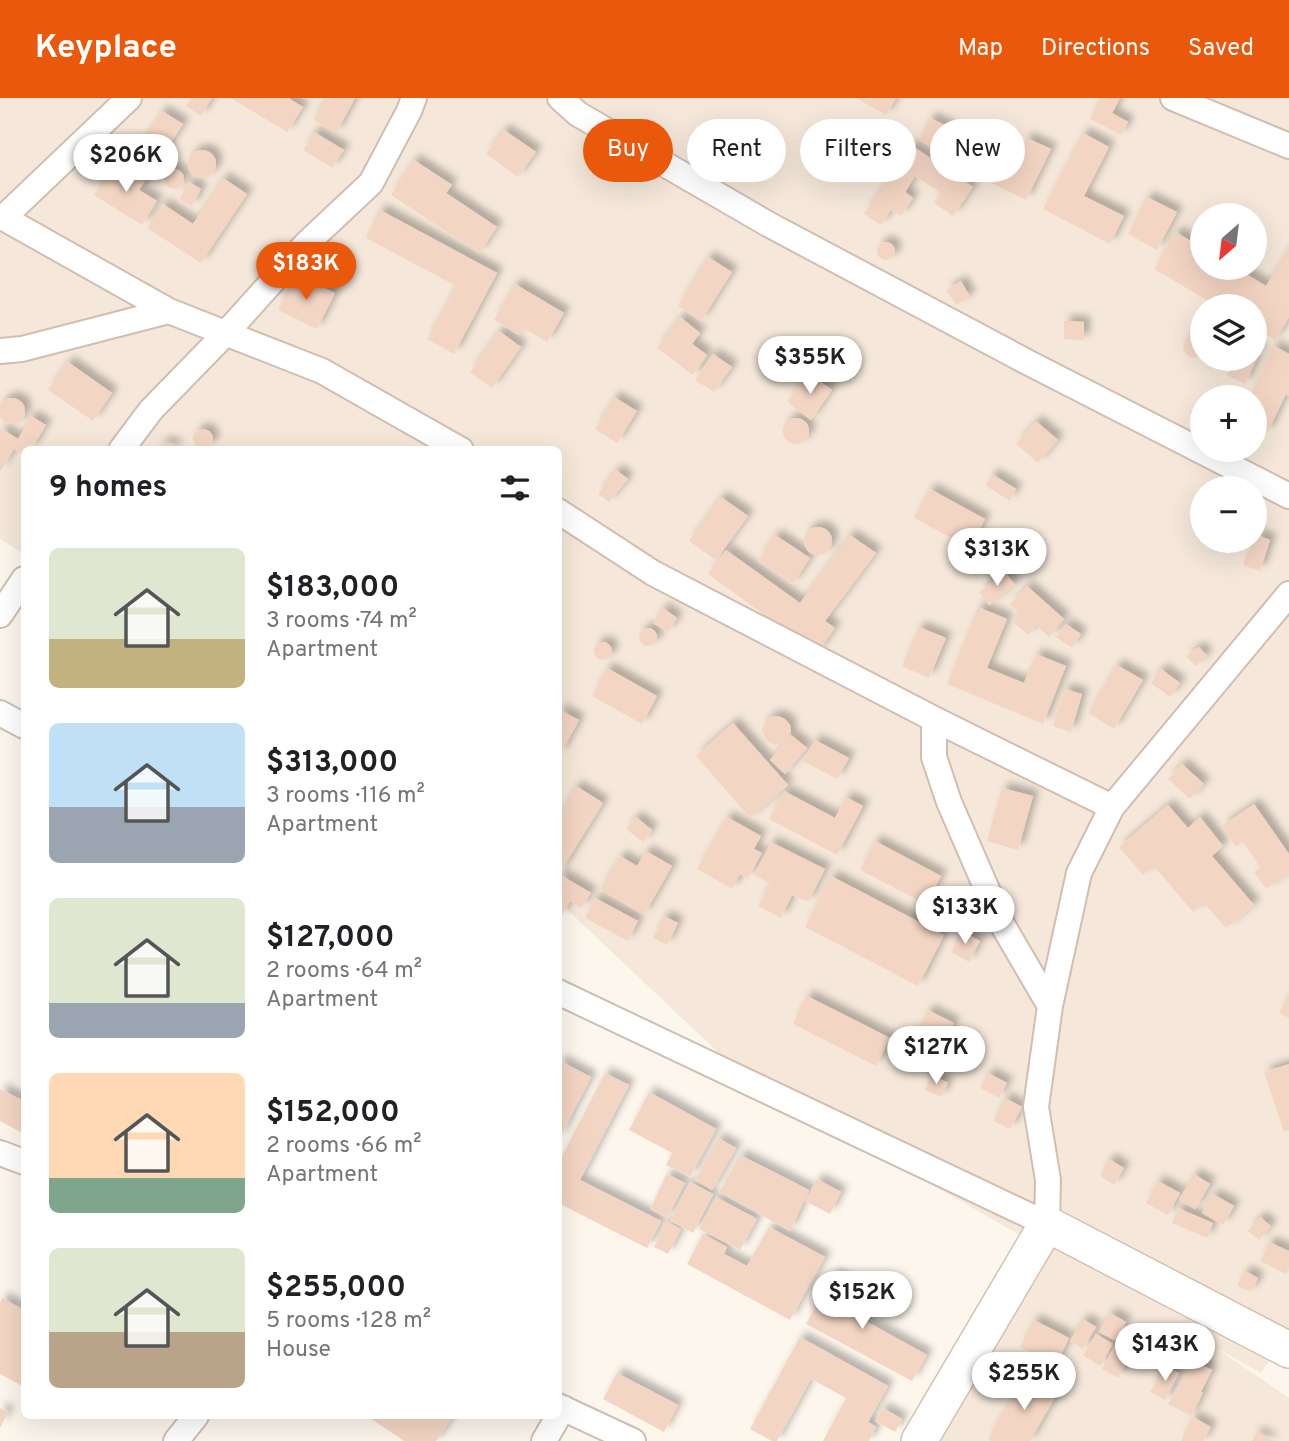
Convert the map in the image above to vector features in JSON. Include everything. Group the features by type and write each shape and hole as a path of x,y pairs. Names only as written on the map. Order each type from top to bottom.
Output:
{"street":[{"path":"129,98 2,217 169,311 322,371 454,446"},
{"path":"124,446 151,410 226,334 306,244 371,183 414,98"},
{"path":"560,98 578,114 768,224 1029,363 1289,496"},
{"path":"1173,98 1289,146"},
{"path":"0,351 22,349 169,311"},
{"path":"562,514 653,573 934,719 1112,807"},
{"path":"0,615 21,584"},
{"path":"919,1441 1047,1224 1048,1180 1036,1107 1050,1006 1079,873 1112,807 1289,594"},
{"path":"0,713 21,724"},
{"path":"934,719 934,757 949,802 1002,923 1050,1006"},
{"path":"562,994 1047,1224 1289,1350"},
{"path":"0,1153 21,1161"},
{"path":"562,1407 633,1441"},
{"path":"176,1441 194,1419"},
{"path":"544,1441 555,1419"}],"shaded area":[{"path":"0,98 1289,98 1289,1330 1261,1373 1213,1346 1289,1398 1289,1441 941,1441 1029,1286 1039,1246 742,1075 562,905 562,446 21,446 21,552 0,539"}],"building":[{"path":"192,98 212,98 201,116 186,106"},
{"path":"231,98 288,98 303,107 287,132"},
{"path":"326,98 355,98 336,133 313,120"},
{"path":"856,98 896,98 886,115"},
{"path":"1101,98 1120,98 1112,113 1128,122 1121,135 1090,119"},
{"path":"162,111 183,124 147,180 126,167"},
{"path":"930,118 932,119 930,119 930,145 919,140"},
{"path":"504,130 536,152 518,177 486,154"},
{"path":"314,132 344,150 332,168 303,150"},
{"path":"1083,133 1109,147 1084,196 1124,216 1110,244 1043,209"},
{"path":"1027,138 1051,149 1026,200 989,182 1025,182"},
{"path":"916,148 930,158 930,182 966,182 973,187 953,216 934,203 941,193 916,177"},
{"path":"202,150 212,154 216,164 212,174 202,178 192,174 188,164 192,154"},
{"path":"414,160 452,185 446,193 497,227 479,253 391,195"},
{"path":"118,162 145,181 139,190 157,201 142,225 94,195"},
{"path":"170,169 178,169 184,179 178,189 170,189 164,183 164,175"},
{"path":"223,178 247,194 201,263 147,228 163,204 193,224"},
{"path":"189,182 201,189 192,206 179,199"},
{"path":"886,182 911,182 905,192 913,198 901,216 891,210 881,225 864,214"},
{"path":"1147,197 1177,212 1157,250 1128,234"},
{"path":"380,210 497,273 454,354 427,339 456,286 366,238"},
{"path":"1176,232 1190,241 1190,280 1256,280 1266,286 1289,247 1289,317 1275,340 1267,335 1267,294 1197,294 1154,269"},
{"path":"886,242 892,245 895,251 892,257 886,260 880,257 877,251 880,245"},
{"path":"708,257 732,272 701,321 678,306"},
{"path":"296,274 335,293 317,329 278,310"},
{"path":"961,281 970,297 956,305 946,290"},
{"path":"515,284 564,313 547,342 524,328 519,335 494,320"},
{"path":"680,317 700,333 692,344 707,355 693,375 657,348"},
{"path":"1064,321 1084,322 1084,340 1064,339"},
{"path":"499,331 521,347 492,388 470,372"},
{"path":"1190,336 1190,356 1183,349"},
{"path":"1274,346 1289,354 1289,396 1286,394 1267,433 1267,385 1255,385 1262,371 1267,371 1267,360"},
{"path":"713,354 732,367 714,392 695,380"},
{"path":"68,362 112,393 93,421 48,390"},
{"path":"1229,371 1251,371 1245,384 1227,375"},
{"path":"808,373 832,390 811,420 787,402"},
{"path":"614,397 637,411 617,443 595,429"},
{"path":"12,398 21,402 25,411 21,420 12,424 3,420 -1,411 3,402"},
{"path":"31,416 46,425 33,446 21,446 21,453 14,449 0,472 0,428 18,439"},
{"path":"796,418 805,422 809,431 805,440 796,444 787,440 783,431 787,422"},
{"path":"1036,421 1058,440 1038,463 1016,444"},
{"path":"199,430 207,430 212,435 210,446 196,446 194,443 194,435"},
{"path":"171,443 174,446 161,446"},
{"path":"616,470 628,479 609,502 598,494"},
{"path":"992,474 1016,489 1010,501 986,486"},
{"path":"930,489 985,519 970,548 914,518"},
{"path":"721,497 748,516 716,560 689,541"},
{"path":"818,527 828,531 832,541 828,551 818,555 808,551 804,541 808,531"},
{"path":"775,535 810,558 793,584 758,561"},
{"path":"850,535 876,553 825,621 835,628 817,653 708,574 726,550 800,603"},
{"path":"1248,553 1266,553 1260,571 1243,565"},
{"path":"1005,572 1015,585 989,605 979,592"},
{"path":"1027,586 1064,619 1049,637 1036,625 1028,635 1013,622 1020,613 1010,605"},
{"path":"978,607 1007,619 987,668 1024,683 1036,654 1066,666 1043,724 947,684"},
{"path":"663,608 677,618 668,632 653,623"},
{"path":"1066,624 1081,634 1072,648 1056,637"},
{"path":"919,627 946,638 929,678 902,666"},
{"path":"648,628 654,631 657,637 654,643 648,646 642,643 639,637 642,631"},
{"path":"603,642 609,645 612,651 609,657 603,660 597,657 594,651 597,645"},
{"path":"1199,647 1207,656 1195,666 1186,656"},
{"path":"1117,665 1143,680 1114,729 1088,713"},
{"path":"607,668 657,696 642,724 592,696"},
{"path":"1161,669 1180,683 1170,697 1151,683"},
{"path":"1065,689 1082,694 1071,732 1053,726"},
{"path":"562,711 579,720 562,751"},
{"path":"778,716 790,725 791,732 788,739 775,745 768,742 762,729 771,717"},
{"path":"733,723 788,785 750,818 696,756"},
{"path":"791,735 807,748 785,774 770,760"},
{"path":"815,740 849,758 837,779 803,761"},
{"path":"1182,764 1204,784 1190,799 1168,779"},
{"path":"576,786 603,803 562,869 562,809"},
{"path":"1002,788 1033,796 1018,850 987,841"},
{"path":"784,791 835,818 846,797 863,806 837,855 769,819"},
{"path":"1254,804 1289,854 1289,873 1266,889 1254,872 1261,868 1243,842 1236,847 1222,826"},
{"path":"1168,805 1188,828 1200,817 1223,846 1212,856 1254,905 1226,928 1204,903 1193,912 1154,866 1143,875 1119,847"},
{"path":"636,817 652,830 643,842 626,829"},
{"path":"727,817 761,836 754,849 762,853 748,878 740,874 732,889 697,869"},
{"path":"875,841 941,876 926,904 860,870"},
{"path":"771,842 825,869 808,902 792,895 781,918 758,906 770,883 754,875"},
{"path":"646,851 672,866 644,915 600,889 620,856 637,866"},
{"path":"562,876 591,893 581,908 570,901 562,915"},
{"path":"831,876 944,935 918,986 805,927"},
{"path":"595,898 638,921 628,941 585,918"},
{"path":"664,916 678,923 667,945 653,938"},
{"path":"962,931 980,941 969,962 951,952"},
{"path":"1289,995 1289,1018 1279,1013"},
{"path":"807,996 890,1038 876,1066 793,1024"},
{"path":"928,1010 954,1023 930,1075 903,1062"},
{"path":"562,1062 591,1077 562,1133"},
{"path":"1289,1064 1289,1130 1284,1132 1264,1072"},
{"path":"605,1073 629,1085 580,1180 661,1221 647,1248 562,1205 562,1156"},
{"path":"988,1073 1007,1083 999,1098 980,1088"},
{"path":"932,1075 948,1083 941,1097 925,1090"},
{"path":"0,1089 21,1100 21,1132 0,1121"},
{"path":"649,1092 716,1129 690,1177 666,1165 672,1153 629,1130"},
{"path":"1005,1098 1022,1107 1010,1129 993,1121"},
{"path":"718,1138 736,1148 712,1190 695,1180"},
{"path":"740,1155 809,1190 790,1231 719,1192"},
{"path":"1109,1159 1124,1168 1114,1185 1100,1176"},
{"path":"667,1174 685,1183 667,1218 650,1209"},
{"path":"1194,1174 1210,1184 1195,1209 1179,1200"},
{"path":"817,1179 841,1192 830,1214 805,1201"},
{"path":"1158,1181 1180,1193 1168,1215 1146,1203"},
{"path":"690,1182 713,1194 693,1233 670,1221"},
{"path":"1213,1194 1234,1206 1223,1225 1202,1213"},
{"path":"716,1197 757,1219 740,1250 699,1229"},
{"path":"1178,1208 1213,1223 1207,1238 1172,1223"},
{"path":"1260,1217 1271,1226 1259,1240 1248,1231"},
{"path":"666,1221 681,1229 668,1254 654,1247"},
{"path":"769,1227 825,1257 790,1320 687,1264 703,1234 727,1247 724,1254 747,1266"},
{"path":"1269,1242 1289,1251 1289,1268 1286,1274 1260,1261"},
{"path":"1245,1271 1258,1278 1251,1292 1237,1286"},
{"path":"833,1274 861,1289 849,1312 927,1355 912,1381 806,1324"},
{"path":"2,1298 21,1308 21,1385 0,1374"},
{"path":"1110,1313 1126,1322 1116,1341 1099,1332"},
{"path":"1083,1319 1096,1327 1083,1349 1070,1341"},
{"path":"1034,1320 1069,1338 1056,1365 1020,1347"},
{"path":"1096,1334 1113,1344 1100,1366 1083,1355"},
{"path":"800,1337 888,1386 868,1422 876,1427 869,1441 823,1441 846,1398 811,1379 777,1441 750,1429"},
{"path":"1116,1343 1132,1352 1118,1378 1102,1369"},
{"path":"1193,1361 1212,1370 1191,1416 1168,1404"},
{"path":"1165,1366 1179,1373 1165,1400 1150,1392"},
{"path":"617,1373 678,1405 664,1432 603,1399"},
{"path":"1024,1375 1057,1394 1030,1441 988,1439"},
{"path":"0,1408 8,1412 0,1428"},
{"path":"883,1408 902,1419 895,1432 875,1421"},
{"path":"1193,1417 1211,1427 1203,1441 1181,1441"},
{"path":"371,1419 451,1419 436,1441 404,1441"},
{"path":"1257,1432 1274,1441 1252,1441"}]}
